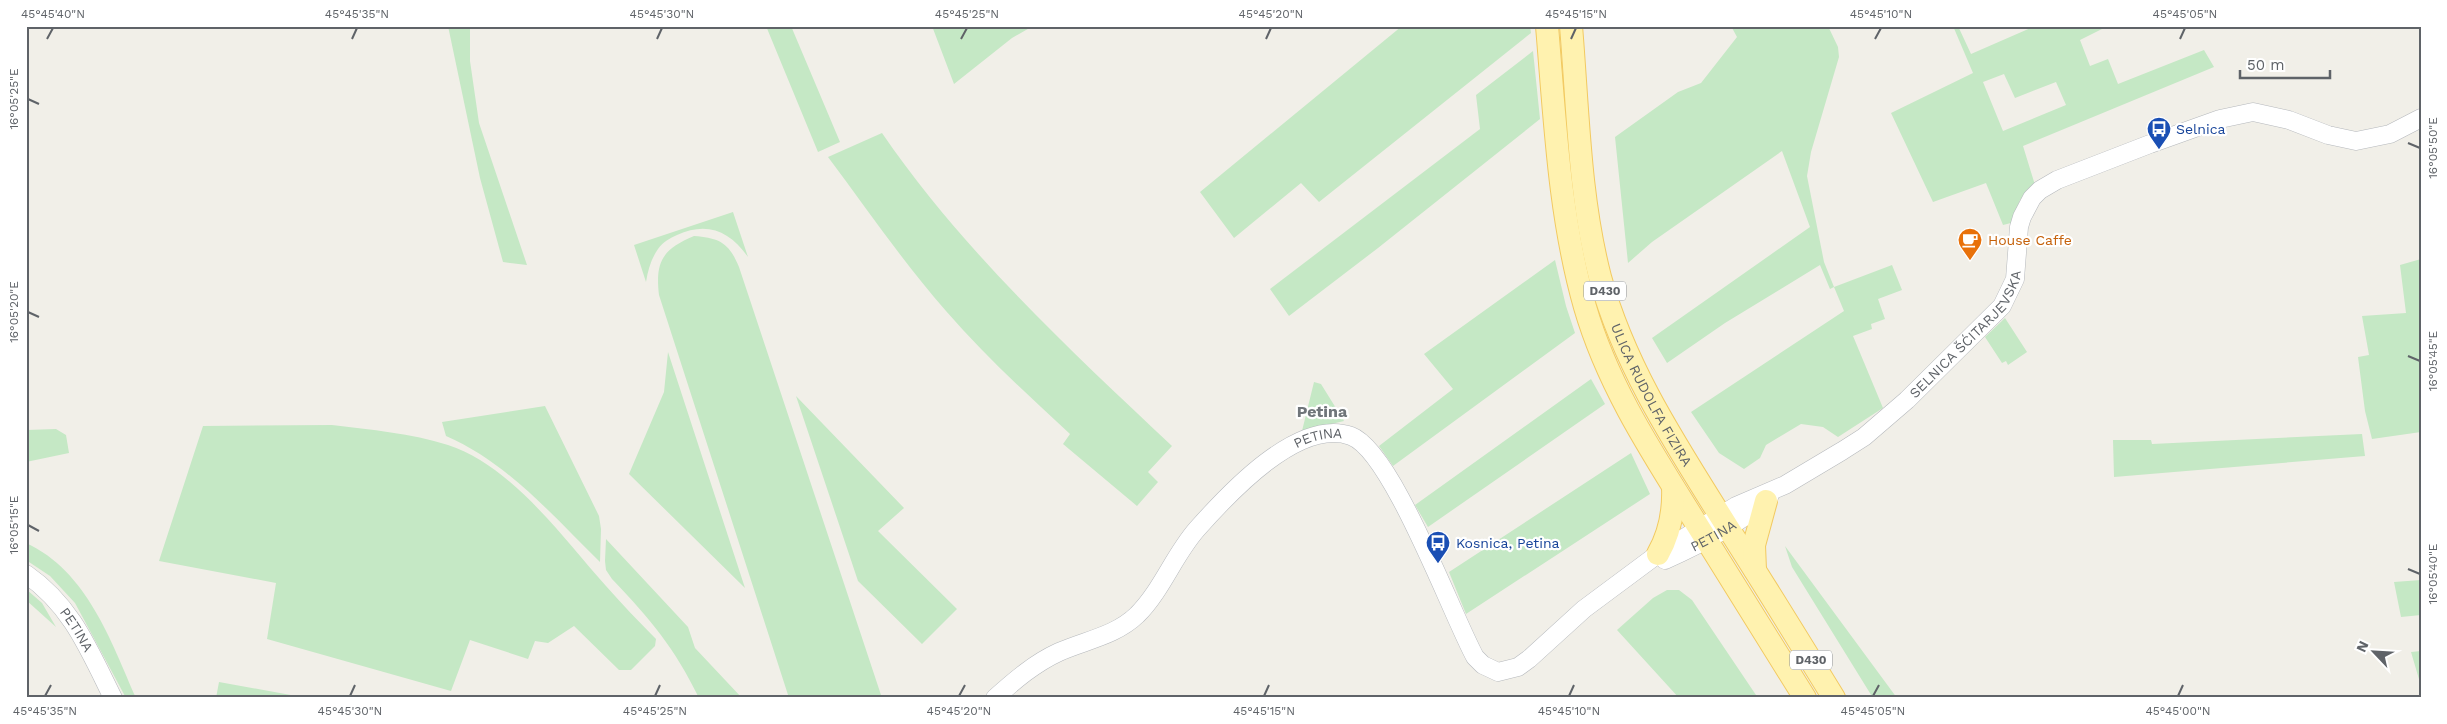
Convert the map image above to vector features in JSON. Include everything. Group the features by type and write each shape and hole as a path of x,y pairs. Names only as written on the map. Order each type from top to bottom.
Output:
{"main road":[{"name":"ULICA RUDOLFA FIZIRA","path":"1547,26 1560,174 1574,263 1586,308 1614,385 1673,487 1805,698"},
{"name":"ULICA RUDOLFA FIZIRA","path":"1571,26 1589,224 1600,277 1620,336 1640,381 1834,698"},
{"path":"1658,554 1668,534 1673,511 1673,487"},
{"path":"1755,571 1754,545 1766,501"}],"street":[{"name":"SELNICA ŠĆITARJEVSKA","path":"1881,422 1907,400 2002,306 2014,279 2019,227 2025,208 2040,190 2057,180 2189,130 2253,112 2289,120 2328,135 2356,141 2390,134 2421,118"},
{"name":"PETINA","path":"1724,521 1745,501 1784,485 1864,437 1881,422"},
{"name":"PETINA","path":"995,698 1024,673 1043,660 1118,630 1132,620 1152,598 1178,554 1205,521 1268,461 1295,443 1316,434 1330,432 1352,436 1369,448 1376,456 1405,508 1475,657 1492,670 1505,672 1518,667 1584,609 1658,554 1702,534"},
{"name":"PETINA","path":"1632,574 1724,521 1766,501 1784,485"},
{"name":"PETINA","path":"26,574 56,597 66,610 113,698"}],"green space":[{"path":"448,26 470,26 470,61 479,123 527,265 503,262 480,178"},
{"path":"766,26 791,26 840,142 818,152"},
{"path":"932,26 1033,26 1012,38 954,84"},
{"path":"1402,26 1530,26 1531,33 1319,202 1301,183 1234,238 1200,192"},
{"path":"1731,26 1828,26 1838,47 1839,57 1811,152 1807,176 1824,262 1834,287 1830,289 1820,265 1725,323 1667,363 1652,338 1810,227 1782,151 1652,242 1628,263 1615,137 1678,92 1701,83 1737,37"},
{"path":"1953,26 1958,26 1971,54 2035,26 2108,26 2080,40 2090,66 2108,59 2118,84 2204,50 2214,67 2023,146 2035,185 2020,200 2011,223 2003,225 1986,183 1933,202 1891,113 1973,73","holes":["2004,74 2015,98 2056,82 2066,105 2003,131 1983,82"]},
{"path":"1533,51 1540,119 1289,316 1270,289 1480,129 1476,95"},
{"path":"882,133 913,176 982,258 1056,335 1172,446 1148,472 1158,482 1137,506 1063,444 1070,434 991,359 946,311 900,254 828,157"},
{"path":"733,212 748,257 734,241 717,231 698,229 688,231 664,242 652,261 646,282 634,245"},
{"path":"694,236 711,238 722,243 731,252 739,267 882,698 789,698 659,295 658,273 663,258 675,246"},
{"path":"2421,259 2421,432 2372,439 2365,411 2358,357 2369,355 2362,316 2406,313 2400,265"},
{"path":"1555,260 1566,306 1575,333 1393,466 1379,446 1453,389 1424,354"},
{"path":"1892,265 1902,290 1878,299 1885,319 1871,324 1872,329 1853,336 1883,408 1838,437 1823,427 1801,424 1766,445 1760,458 1744,469 1719,453 1691,412 1844,311 1834,287"},
{"path":"2005,318 2027,352 2008,365 2006,361 2002,363 1985,337"},
{"path":"668,352 745,588 629,474 664,392"},
{"path":"1591,379 1605,404 1428,527 1415,505"},
{"path":"1314,382 1321,384 1344,421 1302,431"},
{"path":"796,396 904,508 878,531 957,609 922,644 858,581"},
{"path":"545,406 599,516 601,529 600,562 547,509 509,475 468,447 446,436 442,422"},
{"path":"332,425 391,432 434,441 471,455 494,469 535,505 612,593 656,639 655,646 631,670 619,670 574,626 548,643 535,641 528,659 470,640 451,691 267,639 276,583 159,561 203,426"},
{"path":"56,429 66,435 69,453 26,462 26,430"},
{"path":"2362,434 2365,456 2114,477 2113,440 2151,440 2152,444"},
{"path":"1631,453 1650,494 1466,614 1449,572"},
{"path":"606,539 688,627 695,648 742,698 699,698 690,680 661,635 606,570"},
{"path":"26,543 47,555 81,589 106,631 136,698 126,698 75,603 50,576 26,560"},
{"path":"1785,546 1897,698 1873,698 1792,567"},
{"path":"2421,580 2421,615 2401,617 2394,582"},
{"path":"26,589 42,603 56,627 26,600"},
{"path":"1667,590 1679,590 1692,600 1758,698 1679,698 1617,630 1653,598"},
{"path":"2421,651 2421,686 2411,652"},
{"path":"219,682 307,698 216,698"}],"place":[{"name":"Selnica","path":"2159,150"},
{"name":"House Caffe","path":"1970,261"},
{"name":"Kosnica, Petina","path":"1438,564"}],"district":[{"name":"Petina","path":"1322,411"}]}
